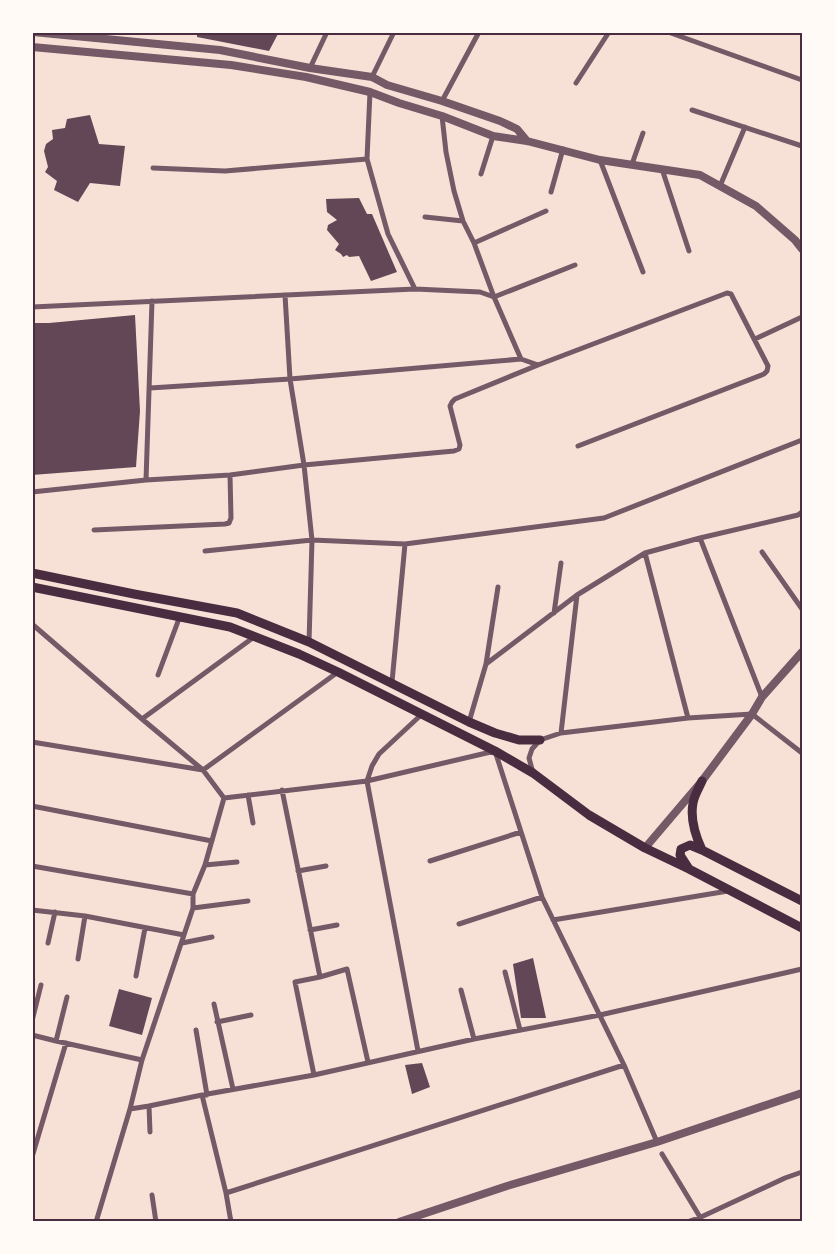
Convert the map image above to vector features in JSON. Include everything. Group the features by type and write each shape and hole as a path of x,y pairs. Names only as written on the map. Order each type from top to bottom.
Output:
{"main road":[{"path":"32,573 237,613 309,642 469,722 495,733 519,740 540,740"},
{"path":"32,587 230,627 299,654 496,751 533,773 589,815 645,848 802,928"},
{"path":"702,780 693,802 692,818 696,838 702,850"},
{"path":"689,869 680,855 681,849 690,845 802,901"}],"street":[{"path":"33,32 220,50 310,68 372,77 387,85 500,121 517,129 527,141"},
{"path":"310,68 327,32"},
{"path":"394,32 372,77 367,159 388,234 416,289"},
{"path":"442,101 479,32"},
{"path":"576,83 610,32"},
{"path":"668,32 802,80"},
{"path":"32,47 231,65 306,77 370,92 442,116 493,136 527,141 600,160 700,175 756,206 799,239 802,249"},
{"path":"231,65 232,53"},
{"path":"692,110 802,146"},
{"path":"442,116 454,192 463,221 474,243 494,297 521,359"},
{"path":"720,186 745,127"},
{"path":"632,164 643,133"},
{"path":"480,174 493,136"},
{"path":"550,192 563,150"},
{"path":"153,168 225,171 367,159"},
{"path":"600,160 643,272"},
{"path":"661,168 689,250"},
{"path":"474,243 546,212"},
{"path":"425,217 463,221"},
{"path":"32,307 416,289 480,292 494,297 575,265"},
{"path":"32,492 454,452 460,446 450,406 455,399 538,365 727,293 731,294 768,366 764,374 578,446"},
{"path":"285,295 290,379 304,465 312,540 309,642"},
{"path":"146,480 152,301"},
{"path":"755,339 802,317"},
{"path":"150,388 290,379 521,359 538,365"},
{"path":"205,551 312,540 405,544 604,518 802,440"},
{"path":"94,530 229,523 230,474"},
{"path":"486,664 577,595 645,552 801,515"},
{"path":"700,538 762,697"},
{"path":"392,682 405,544"},
{"path":"645,552 688,718"},
{"path":"762,552 802,609"},
{"path":"554,613 561,563"},
{"path":"469,722 486,664 498,587"},
{"path":"561,733 577,595"},
{"path":"158,675 180,616"},
{"path":"32,624 203,770 224,798"},
{"path":"142,719 255,636"},
{"path":"645,848 702,780 752,714 762,697 802,652"},
{"path":"32,742 203,770 338,672"},
{"path":"418,1051 367,781 372,766 380,754 422,714"},
{"path":"533,773 529,758 532,749 540,740 561,733 688,718 752,714 802,753"},
{"path":"224,798 367,781 496,751 542,897 624,1065 657,1142"},
{"path":"282,790 320,977"},
{"path":"248,795 253,823"},
{"path":"96,1222 130,1108 142,1060 194,908 193,894 205,866 224,798"},
{"path":"32,806 212,841"},
{"path":"430,861 521,832"},
{"path":"205,866 237,862"},
{"path":"32,866 193,894"},
{"path":"298,871 326,866"},
{"path":"553,920 729,890"},
{"path":"459,924 542,897"},
{"path":"194,908 248,901"},
{"path":"32,910 85,916 184,935"},
{"path":"48,943 55,912"},
{"path":"78,959 85,916"},
{"path":"310,930 337,925"},
{"path":"136,976 145,928"},
{"path":"182,943 212,937"},
{"path":"314,1075 294,982 347,969 368,1062"},
{"path":"130,1108 314,1075 474,1039 600,1015 802,969"},
{"path":"505,972 520,1030"},
{"path":"32,1021 41,985"},
{"path":"461,990 474,1039"},
{"path":"56,1041 67,998"},
{"path":"214,1004 233,1089"},
{"path":"218,1022 251,1015"},
{"path":"196,1030 204,1095 231,1222"},
{"path":"32,1035 142,1060"},
{"path":"32,1157 66,1043"},
{"path":"226,1193 624,1065"},
{"path":"399,1222 507,1186 657,1142 802,1093"},
{"path":"149,1106 150,1132"},
{"path":"662,1154 702,1219"},
{"path":"687,1222 702,1219 802,1172"},
{"path":"152,1195 156,1222"}],"building":[{"path":"197,32 279,32 269,51 197,37"},
{"path":"90,115 99,144 125,146 120,186 90,183 78,202 54,190 57,181 45,172 48,167 44,151 46,144 53,139 52,130 65,128 67,119"},
{"path":"359,198 367,214 372,214 397,272 371,281 359,256 349,257 347,255 343,257 335,250 339,244 327,230 328,225 337,220 327,212 326,199"},
{"path":"135,315 140,411 136,467 32,475 32,323"},
{"path":"533,958 546,1018 521,1018 513,964"},
{"path":"119,989 152,998 142,1035 109,1026"},
{"path":"422,1063 430,1087 412,1094 405,1065"}]}
